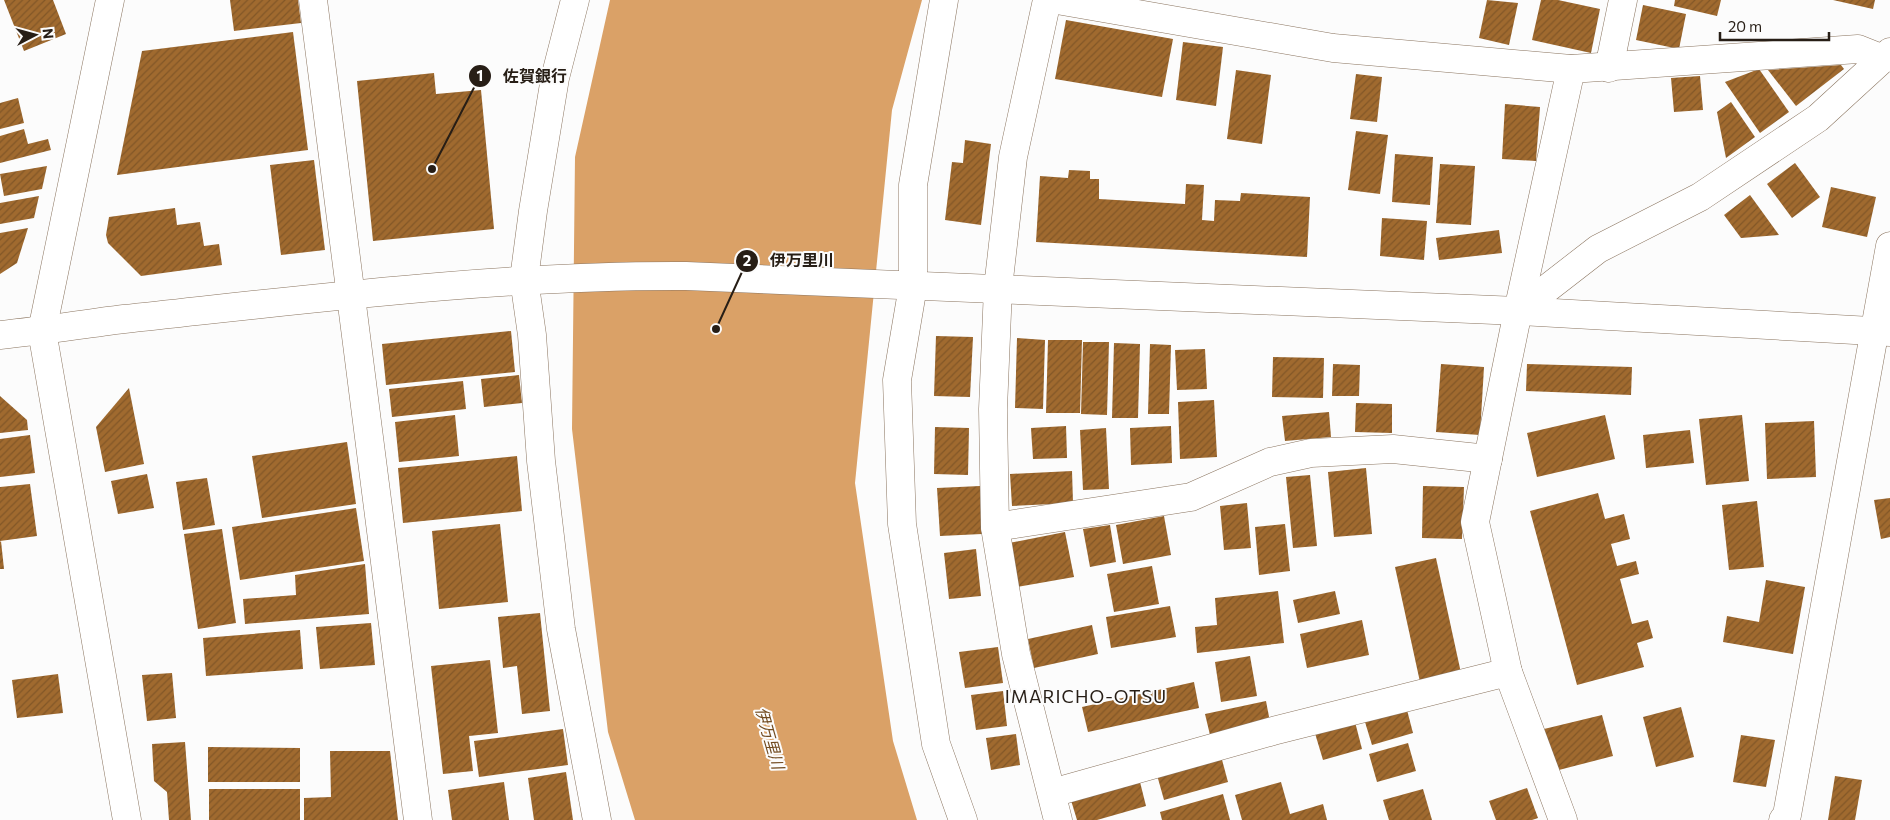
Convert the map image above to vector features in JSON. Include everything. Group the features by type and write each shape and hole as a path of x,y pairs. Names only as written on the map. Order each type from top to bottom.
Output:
{"street":[{"path":"110,0 42,331 127,820"},
{"path":"313,0 418,820"},
{"path":"575,0 555,78 524,279 532,335 541,461 561,629 597,820"},
{"path":"944,0 913,185 913,286 897,380 902,524 936,744 963,820"},
{"path":"1047,0 1013,157 998,288 993,409 995,527 1016,654 1058,820"},
{"path":"1057,0 1333,48 1571,69 1609,68 1858,49 1886,56"},
{"path":"1609,68 1623,0"},
{"path":"1518,311 1598,249 1700,197 1818,118 1886,56"},
{"path":"1563,820 1508,672 1475,522 1518,311 1571,69"},
{"path":"1783,820 1788,806 1883,332 1890,246"},
{"path":"0,334 42,331 121,320 350,296 524,279 598,275 686,276 998,288 1518,311 1883,332"},
{"path":"995,527 1191,497 1270,462 1311,453 1393,449 1488,459"},
{"path":"1052,793 1273,732 1508,672"}],"water":[{"path":"610,0 922,0 892,110 855,483 893,741 917,820 635,820 608,732 572,429 575,157"}],"building":[{"path":"4,0 53,0 66,34 24,51"},
{"path":"230,0 298,0 301,23 234,31"},
{"path":"1487,0 1518,3 1509,45 1479,38"},
{"path":"1541,0 1558,0 1600,9 1591,53 1532,40"},
{"path":"1675,0 1721,0 1717,16 1674,6"},
{"path":"1833,0 1875,0 1873,9"},
{"path":"1643,5 1686,14 1679,49 1636,40"},
{"path":"1066,20 1173,39 1162,97 1055,79"},
{"path":"293,32 308,150 117,175 142,51"},
{"path":"1183,42 1223,47 1216,106 1176,100"},
{"path":"1841,65 1844,69 1796,106 1768,70"},
{"path":"1759,69 1789,112 1760,133 1725,82"},
{"path":"1236,70 1271,75 1262,144 1227,139"},
{"path":"434,73 436,94 481,90 494,229 373,241 357,81"},
{"path":"1356,74 1382,77 1377,122 1350,119"},
{"path":"1700,76 1703,110 1674,112 1671,78"},
{"path":"18,98 24,123 0,129 0,103"},
{"path":"1731,102 1755,137 1726,158 1717,112"},
{"path":"1505,104 1540,107 1536,161 1502,159"},
{"path":"24,129 28,144 48,139 51,150 0,163 0,136"},
{"path":"1356,131 1388,135 1380,194 1348,190"},
{"path":"965,140 991,144 981,225 945,220 952,162 963,163"},
{"path":"1395,154 1433,157 1430,205 1392,202"},
{"path":"314,160 325,250 281,255 270,165"},
{"path":"1795,163 1820,197 1792,218 1767,184"},
{"path":"1440,164 1475,166 1471,225 1436,223"},
{"path":"47,166 42,189 4,196 0,174"},
{"path":"1069,170 1090,171 1090,179 1099,179 1099,199 1185,204 1186,184 1204,185 1202,220 1214,221 1215,200 1240,201 1241,193 1310,197 1307,257 1036,242 1040,176 1068,178"},
{"path":"1831,187 1876,197 1867,237 1822,227"},
{"path":"1750,195 1779,235 1741,238 1724,215"},
{"path":"39,196 34,218 0,224 0,203"},
{"path":"175,208 177,225 200,222 204,246 219,244 222,265 141,276 108,243 106,235 109,217"},
{"path":"1382,218 1427,221 1424,260 1380,256"},
{"path":"28,228 17,263 0,274 0,233"},
{"path":"1499,230 1502,253 1439,260 1436,238"},
{"path":"511,331 515,372 386,385 382,344"},
{"path":"936,336 973,337 970,397 934,396"},
{"path":"1017,338 1045,340 1043,409 1015,408"},
{"path":"1048,340 1082,340 1080,413 1046,413"},
{"path":"1083,342 1109,342 1107,415 1081,414"},
{"path":"1114,343 1140,344 1138,418 1112,418"},
{"path":"1150,344 1171,345 1169,414 1148,414"},
{"path":"1205,349 1207,389 1177,390 1175,350"},
{"path":"1273,357 1324,358 1323,398 1272,397"},
{"path":"1333,364 1360,365 1359,396 1332,396"},
{"path":"1441,364 1484,367 1480,435 1436,432"},
{"path":"1527,364 1632,367 1631,395 1526,391"},
{"path":"519,375 522,403 484,407 481,379"},
{"path":"463,381 466,409 392,417 389,389"},
{"path":"129,388 144,464 105,472 96,427"},
{"path":"0,396 27,420 28,430 0,433"},
{"path":"1214,400 1217,457 1180,459 1178,402"},
{"path":"1356,403 1392,404 1392,433 1355,432"},
{"path":"1329,412 1331,437 1285,441 1282,416"},
{"path":"455,415 459,456 399,462 395,422"},
{"path":"1605,415 1615,459 1537,477 1527,433"},
{"path":"1742,415 1749,481 1706,485 1699,419"},
{"path":"1814,421 1816,477 1767,479 1765,423"},
{"path":"1066,426 1067,458 1033,459 1031,428"},
{"path":"1171,426 1172,463 1131,465 1130,428"},
{"path":"935,427 969,428 968,475 934,474"},
{"path":"1106,428 1109,489 1083,490 1080,430"},
{"path":"1690,430 1694,463 1646,468 1643,435"},
{"path":"30,435 35,473 0,477 0,439"},
{"path":"347,442 356,504 262,518 252,456"},
{"path":"517,456 522,511 403,523 398,468"},
{"path":"1366,468 1372,534 1334,537 1328,472"},
{"path":"1072,471 1073,503 1012,506 1010,474"},
{"path":"147,474 154,508 118,514 111,481"},
{"path":"1310,475 1317,546 1293,548 1286,477"},
{"path":"207,478 215,525 183,530 176,482"},
{"path":"30,484 37,536 0,541 0,487"},
{"path":"980,486 982,534 940,536 937,488"},
{"path":"1423,486 1464,487 1462,539 1422,538"},
{"path":"1598,493 1605,519 1624,514 1630,539 1611,544 1617,566 1636,561 1639,574 1620,579 1632,624 1648,620 1653,638 1637,643 1644,667 1577,685 1530,511"},
{"path":"1890,498 1890,537 1881,539 1874,500"},
{"path":"1757,501 1764,567 1729,570 1722,505"},
{"path":"1247,503 1251,548 1224,550 1220,506"},
{"path":"356,508 364,561 240,580 232,527"},
{"path":"1164,516 1171,555 1123,564 1116,525"},
{"path":"500,524 508,602 439,609 432,531"},
{"path":"1285,524 1290,571 1259,575 1255,527"},
{"path":"1110,525 1116,562 1090,567 1083,529"},
{"path":"222,529 236,623 198,629 184,534"},
{"path":"1065,532 1074,577 1017,587 1009,543"},
{"path":"1,541 4,569 0,569"},
{"path":"976,549 981,596 949,599 944,553"},
{"path":"1436,558 1461,673 1420,682 1395,567"},
{"path":"365,564 369,614 245,624 243,599 296,595 295,575"},
{"path":"1152,566 1159,604 1114,612 1107,574"},
{"path":"1766,580 1805,587 1793,654 1723,642 1727,616 1759,622"},
{"path":"1278,591 1284,643 1197,653 1195,627 1217,625 1215,598"},
{"path":"1335,591 1340,614 1298,623 1293,600"},
{"path":"1170,606 1176,637 1111,648 1106,617"},
{"path":"540,613 550,711 522,714 517,666 503,668 498,617"},
{"path":"1362,620 1369,655 1307,668 1300,634"},
{"path":"371,623 375,665 320,669 316,627"},
{"path":"1092,625 1098,654 1034,668 1028,639"},
{"path":"300,630 303,669 206,676 203,638"},
{"path":"998,647 1003,683 965,688 959,652"},
{"path":"1250,656 1257,696 1221,702 1215,662"},
{"path":"490,660 498,733 469,736 473,771 443,774 431,666"},
{"path":"172,673 176,718 147,721 142,675"},
{"path":"58,674 63,713 17,718 12,680"},
{"path":"1194,682 1199,708 1088,732 1082,707"},
{"path":"1003,691 1007,726 976,730 971,695"},
{"path":"1266,701 1270,722 1210,735 1205,714"},
{"path":"1681,707 1694,757 1656,767 1643,717"},
{"path":"1407,710 1413,733 1372,745 1365,722"},
{"path":"1602,715 1613,756 1555,771 1544,729"},
{"path":"1354,718 1362,749 1323,760 1314,730"},
{"path":"563,729 568,765 479,777 474,741"},
{"path":"1016,734 1020,765 991,770 986,738"},
{"path":"1741,735 1775,740 1766,787 1733,782"},
{"path":"185,742 191,820 169,820 167,792 154,781 152,744"},
{"path":"1408,743 1416,771 1377,782 1369,754"},
{"path":"208,747 300,748 300,782 208,782"},
{"path":"330,751 390,751 398,820 304,820 304,798 331,797"},
{"path":"1221,756 1228,782 1164,800 1157,775"},
{"path":"566,772 573,820 534,820 528,778"},
{"path":"1835,776 1862,780 1855,820 1828,820"},
{"path":"1139,778 1146,806 1097,820 1077,820 1070,797"},
{"path":"504,782 509,820 452,820 448,790"},
{"path":"1281,782 1290,814 1323,804 1327,820 1242,820 1235,795"},
{"path":"1527,788 1538,818 1532,820 1496,820 1489,801"},
{"path":"209,789 300,789 300,820 209,820"},
{"path":"1423,789 1432,820 1389,820 1383,800"},
{"path":"1223,794 1230,820 1162,820 1160,812"}],"place":[{"name":"佐賀銀行","path":"432,169"},
{"name":"伊万里川","path":"716,329"}],"district":[{"name":"IMARICHO-OTSU","path":"1086,697"}]}
